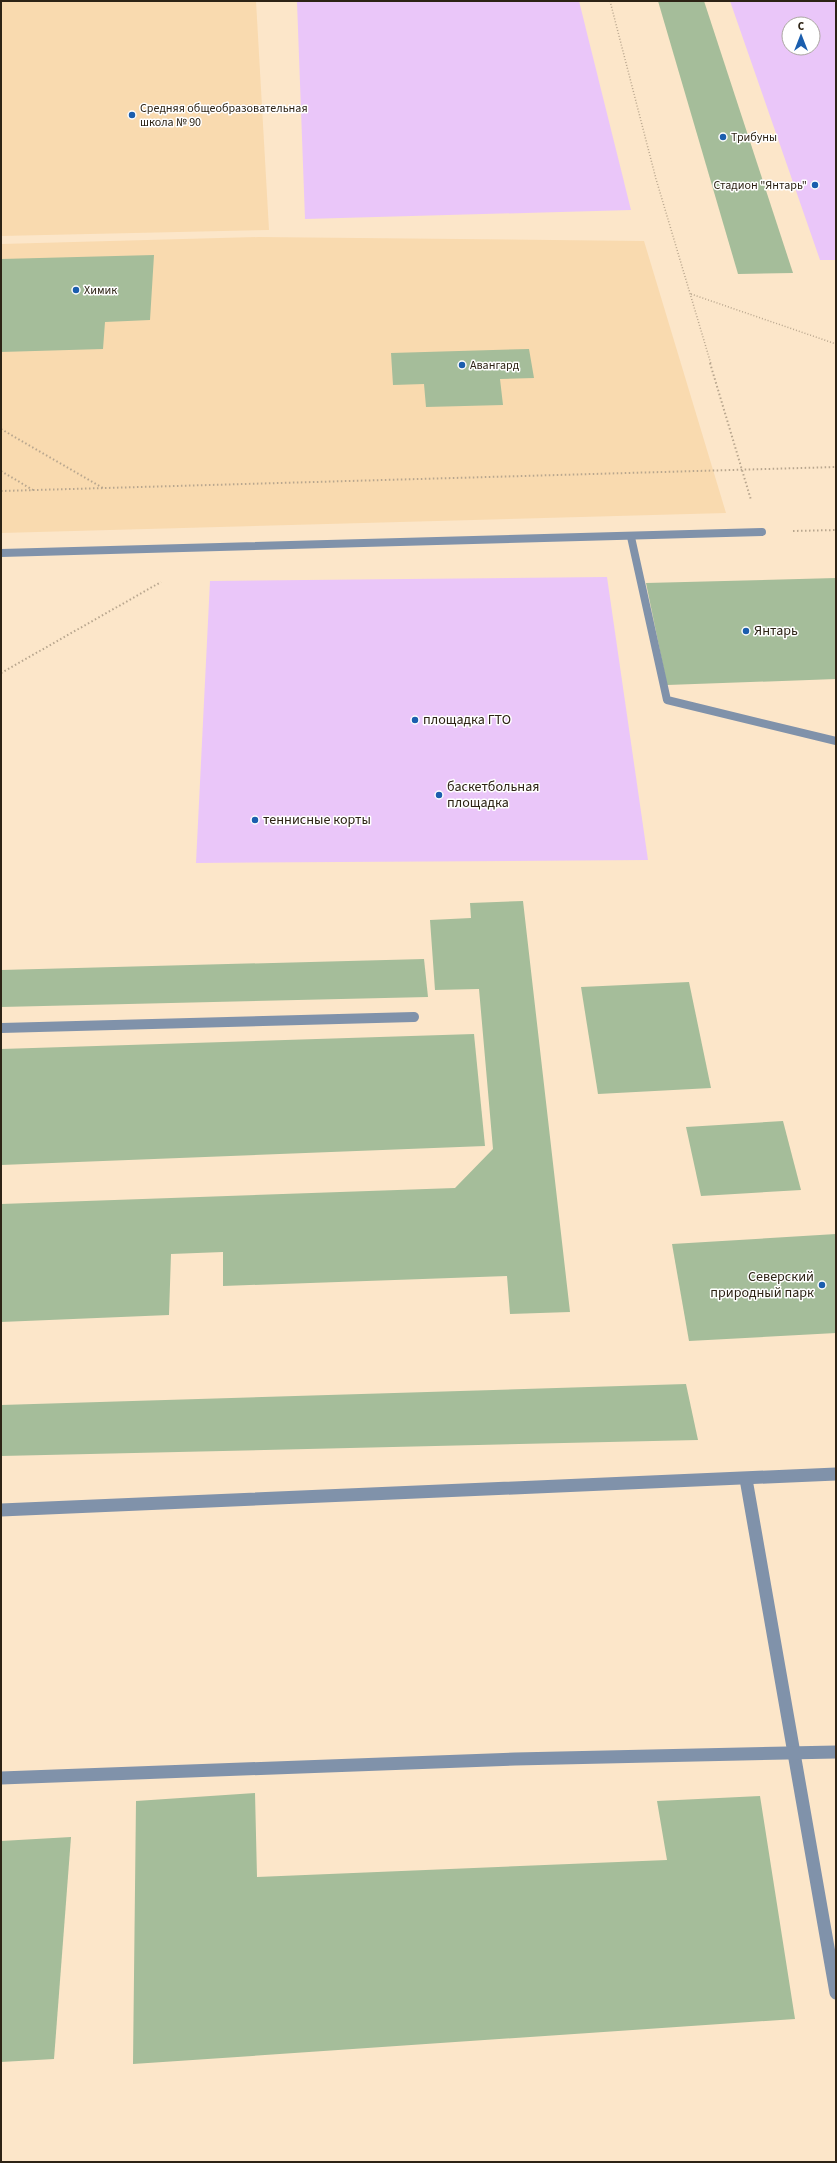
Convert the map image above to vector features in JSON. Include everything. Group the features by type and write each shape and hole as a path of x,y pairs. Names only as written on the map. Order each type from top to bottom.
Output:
{"street":[{"path":"1,553 631,537 762,532"},
{"path":"631,537 666,700 836,741"},
{"path":"1,1028 414,1017"},
{"path":"1,1510 836,1474"},
{"path":"746,1479 836,1992"},
{"path":"1,1778 515,1759 836,1752"}],"path":[{"path":"610,1 656,179 742,470 762,532 836,530"},
{"path":"690,294 836,344"},
{"path":"1,429 104,488"},
{"path":"1,492 836,467"},
{"path":"1,471 34,490"},
{"path":"1,673 166,580"}],"shaded area":[{"name":"Средняя общеобразовательная школа № 90","path":"1,1 256,1 269,230 1,236"},
{"path":"579,1 631,210 305,219 297,2"},
{"name":"Стадион \"Янтарь\"","path":"730,1 836,1 836,260 820,260"},
{"path":"259,237 644,241 726,513 1,533 1,244"},
{"name":"площадка ГТО","path":"607,577 648,860 196,863 210,581"}],"building":[{"name":"Трибуны","path":"658,1 704,1 793,273 738,274"},
{"name":"Химик","path":"154,255 150,320 105,322 103,349 1,352 1,259"},
{"name":"Авангард","path":"529,349 534,378 500,379 503,405 426,407 424,384 393,385 391,353"},
{"name":"Янтарь","path":"836,578 836,679 667,685 646,583"},
{"path":"523,901 570,1312 510,1314 507,1276 223,1286 223,1252 171,1254 169,1315 1,1322 1,1204 455,1188 493,1149 479,989 435,990 430,920 471,918 470,903"},
{"path":"424,959 428,997 1,1007 1,970"},
{"path":"689,982 711,1088 598,1094 581,987"},
{"path":"474,1034 485,1146 1,1165 1,1049"},
{"path":"783,1121 801,1190 701,1196 686,1127"},
{"path":"836,1234 836,1333 689,1341 672,1244"},
{"path":"686,1384 698,1440 1,1456 1,1405"},
{"path":"255,1793 257,1877 667,1860 657,1801 760,1796 795,2019 133,2064 136,1801"},
{"path":"71,1837 54,2059 1,2062 1,1841"}],"place":[{"name":"Средняя общеобразовательная школа № 90","path":"132,115"},
{"name":"Трибуны","path":"723,137"},
{"name":"Стадион \"Янтарь\"","path":"815,185"},
{"name":"Химик","path":"76,290"},
{"name":"Авангард","path":"462,365"},
{"name":"Янтарь","path":"746,631"},
{"name":"площадка ГТО","path":"415,720"},
{"name":"баскетбольная площадка","path":"439,795"},
{"name":"теннисные корты","path":"255,820"},
{"name":"Северский природный парк","path":"822,1285"}]}
